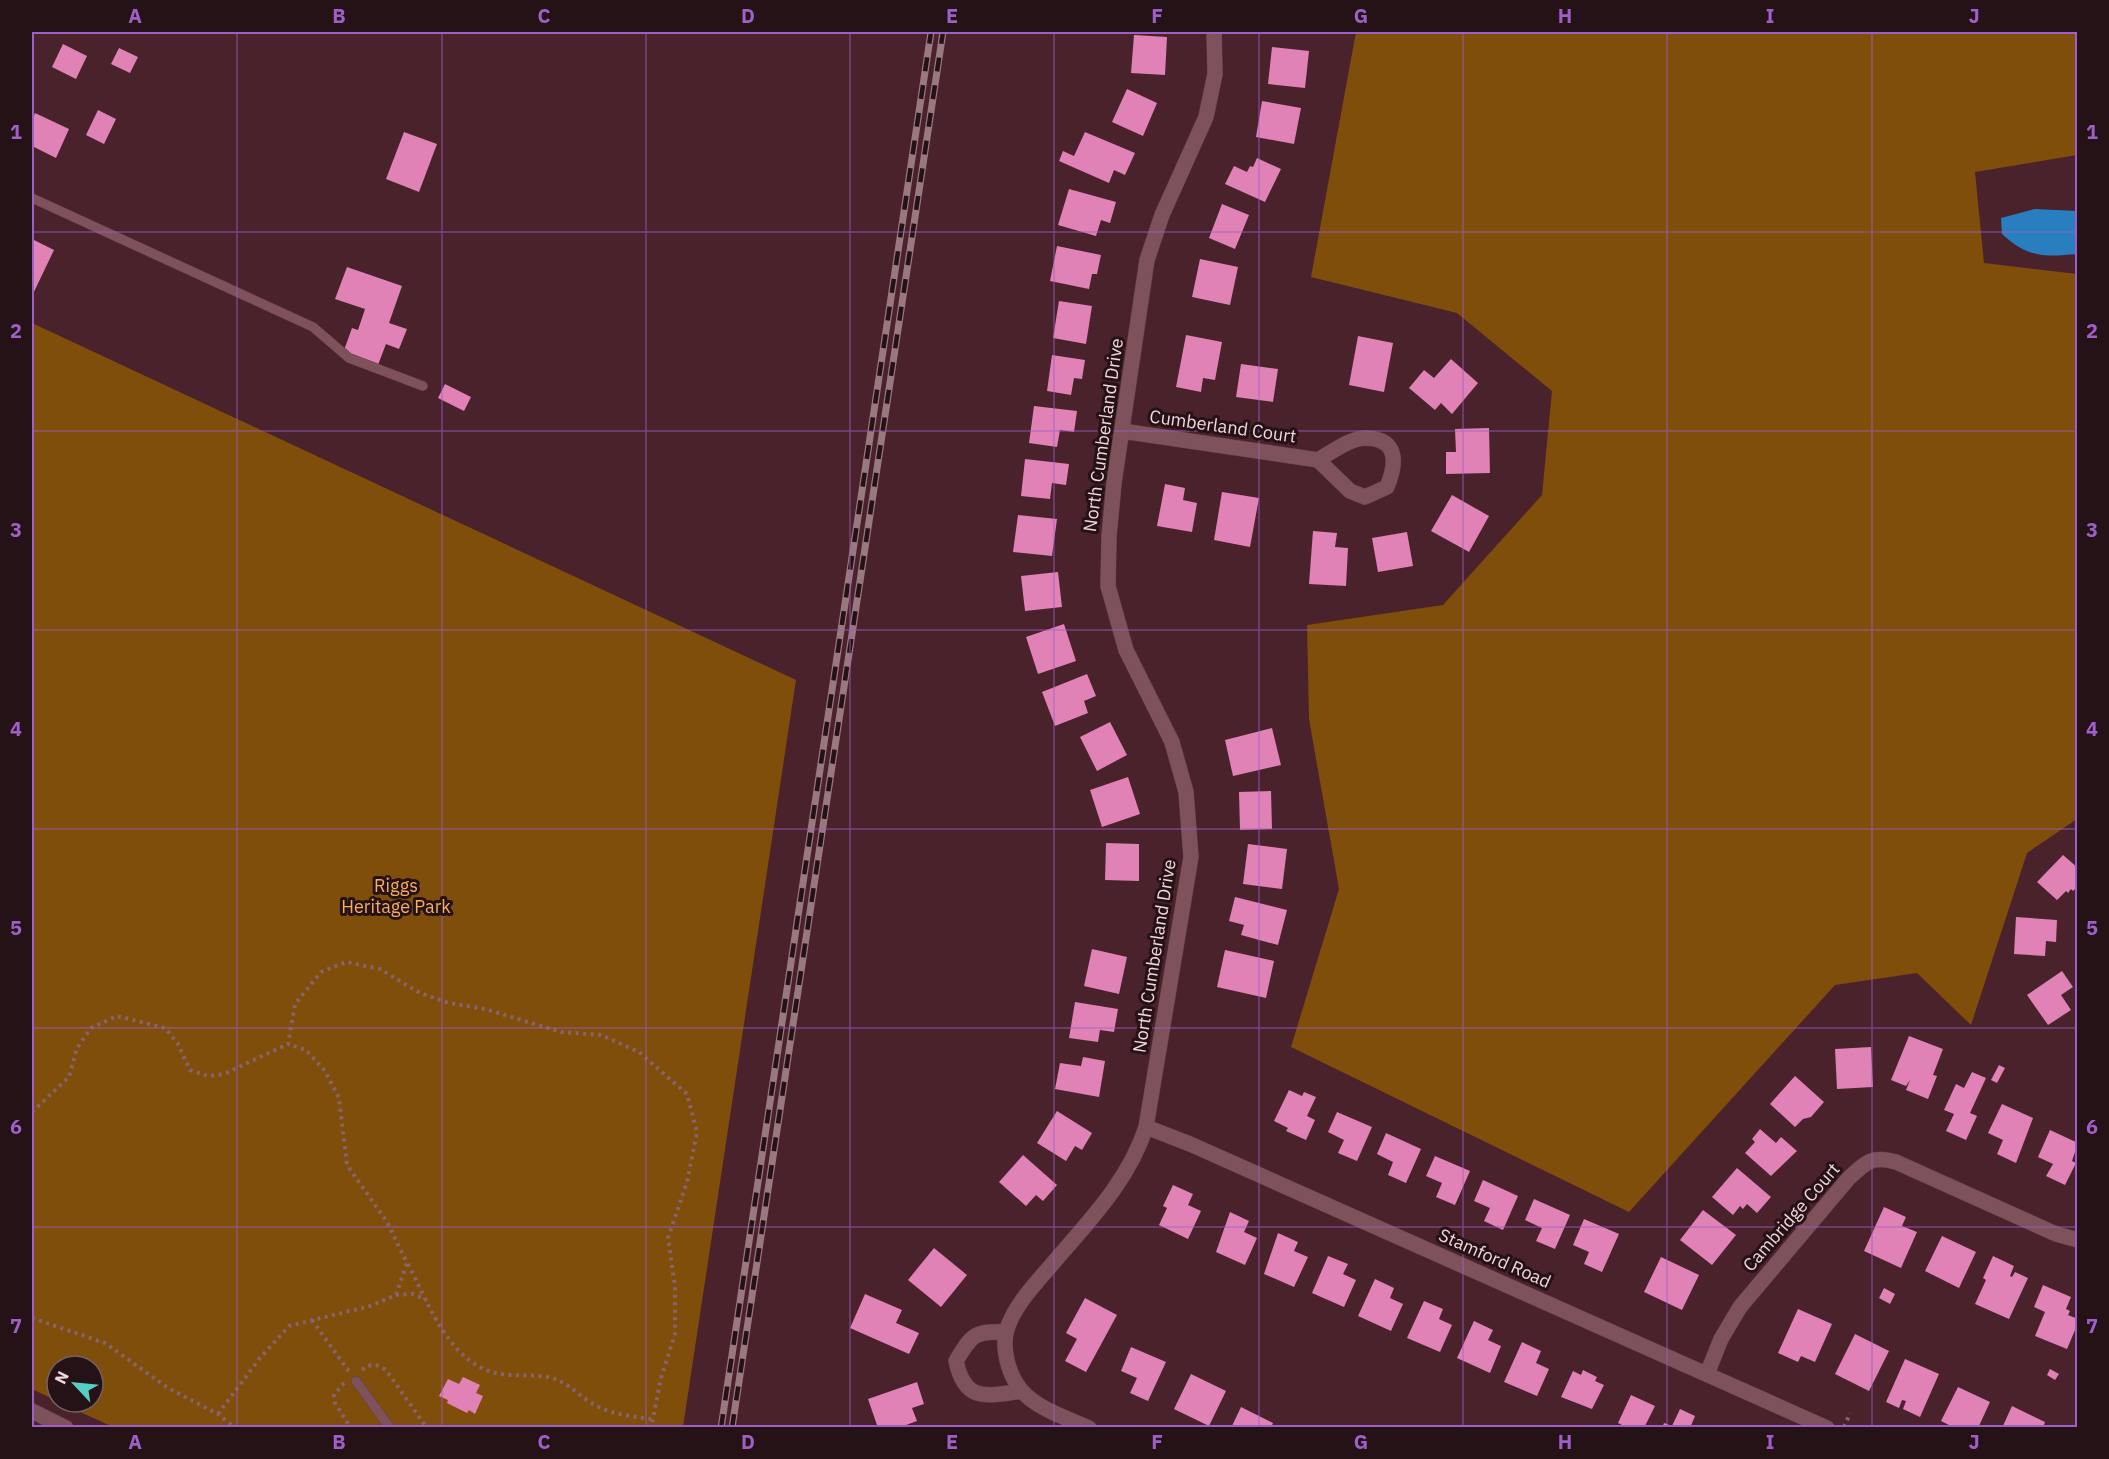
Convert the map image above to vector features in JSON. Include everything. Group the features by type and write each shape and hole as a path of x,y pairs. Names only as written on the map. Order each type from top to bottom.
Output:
{"street":[{"name":"North Cumberland Drive","path":"1006,1332 1012,1317 1034,1285 1093,1217 1125,1174 1138,1151 1146,1127 1191,857 1186,792 1172,742 1126,650 1108,586 1108,536 1147,260 1162,215 1206,117 1215,74 1214,32"},
{"name":"Cumberland Court","path":"1122,431 1318,460 1350,491 1365,497 1386,487 1395,467 1393,452 1383,442 1366,438 1346,444 1318,460"},
{"name":"Stamford Road","path":"1146,1127 1190,1144 1827,1428"},
{"name":"Cambridge Court","path":"1707,1374 1722,1338 1740,1307 1848,1179 1865,1163 1880,1157 1896,1162 2056,1234 2078,1240"},
{"path":"1022,1391 989,1396 969,1391 960,1379 956,1361 967,1342 982,1332 1006,1332 1006,1358 1022,1391 1041,1406 1089,1428"},
{"path":"32,1411 66,1428"}],"lane":[{"path":"32,198 313,327 349,358 423,386"},
{"path":"354,1378 390,1428"}],"path":[{"path":"288,1044 295,1004 321,972 346,962 380,969 420,993 449,1003 485,1009 561,1032 601,1035 639,1052 687,1094 697,1132 687,1182 668,1238 675,1286 675,1334 651,1419 651,1428"},
{"path":"32,1112 69,1077 77,1048 90,1028 117,1016 165,1028 178,1044 190,1070 208,1076 224,1074 288,1044 306,1050 325,1071 339,1098 347,1165 387,1222 450,1342 471,1363 494,1373 550,1378 567,1384 591,1403 615,1413 651,1419"},
{"path":"32,1206 32,1218"},
{"path":"396,1295 407,1263"},
{"path":"218,1414 260,1358 289,1326 370,1306 396,1295 413,1294 427,1300"},
{"path":"32,1318 105,1343 168,1388 218,1414 235,1428"},
{"path":"312,1320 354,1378"},
{"path":"1844,1428 1850,1413"}],"green space":[{"path":"1356,32 2077,32 2077,155 1975,172 1984,263 2077,274 2077,819 2027,853 1971,1025 1917,973 1835,985 1629,1212 1291,1047 1339,889 1309,719 1307,625 1443,605 1542,495 1552,391 1457,313 1311,277"},
{"name":"Riggs Heritage Park","path":"32,323 796,680 683,1427 113,1427 84,1414 105,1414 105,1354 45,1354 45,1395 32,1389"}],"water":[{"path":"2035,209 2077,211 2077,254 2055,256 2029,252 2002,234 2001,218"}],"building":[{"path":"1134,35 1167,37 1165,75 1131,73"},
{"path":"63,44 87,56 76,79 52,67"},
{"path":"1272,47 1309,51 1305,88 1268,84"},
{"path":"119,48 138,57 130,73 111,64"},
{"path":"1127,89 1157,103 1143,136 1112,122"},
{"path":"1262,101 1301,108 1294,144 1256,137"},
{"path":"98,110 116,119 104,144 86,135"},
{"path":"35,113 69,129 56,158 32,146 32,121"},
{"path":"404,132 437,144 419,192 386,179"},
{"path":"1085,132 1135,153 1125,175 1114,170 1109,183 1059,161 1063,151 1074,156"},
{"path":"1257,158 1281,169 1265,202 1225,184 1234,166 1247,172 1250,166 1253,167"},
{"path":"1069,189 1116,202 1110,223 1101,220 1096,236 1058,225"},
{"path":"1222,204 1249,215 1235,249 1209,238"},
{"path":"32,239 54,250 32,296"},
{"path":"1057,246 1101,255 1097,274 1092,274 1089,289 1050,281"},
{"path":"1200,259 1238,267 1230,305 1192,297"},
{"path":"347,267 402,286 389,323 407,329 399,349 386,344 378,365 343,353 352,328 358,330 365,309 335,299"},
{"path":"1059,301 1092,306 1086,344 1053,338"},
{"path":"1186,335 1222,342 1215,380 1203,378 1201,392 1176,387"},
{"path":"1358,336 1393,343 1384,392 1349,385"},
{"path":"1052,355 1085,360 1082,379 1074,378 1071,395 1047,391"},
{"path":"1451,359 1478,383 1452,414 1441,403 1435,410 1409,388 1424,370 1434,378"},
{"path":"1241,364 1278,369 1273,402 1236,397"},
{"path":"445,384 471,397 464,411 438,398"},
{"path":"1034,406 1077,411 1074,432 1060,430 1057,447 1029,443"},
{"path":"1489,428 1490,473 1446,474 1446,452 1456,452 1455,429"},
{"path":"1025,459 1069,464 1066,485 1052,483 1050,499 1021,496"},
{"path":"1165,484 1185,488 1183,500 1197,503 1192,532 1157,526"},
{"path":"1222,492 1259,498 1250,547 1214,540"},
{"path":"1452,495 1489,516 1469,552 1431,531"},
{"path":"1018,515 1057,519 1052,556 1013,552"},
{"path":"1313,531 1337,533 1335,547 1348,548 1346,586 1309,584"},
{"path":"1407,532 1413,566 1378,572 1372,538"},
{"path":"1058,572 1062,607 1025,611 1021,576"},
{"path":"1064,624 1076,661 1038,674 1026,637"},
{"path":"1087,674 1096,696 1084,701 1088,713 1055,726 1042,692"},
{"path":"1110,722 1127,755 1097,771 1080,737"},
{"path":"1272,728 1281,765 1233,776 1225,740"},
{"path":"1128,777 1140,814 1102,827 1090,790"},
{"path":"1271,791 1272,829 1240,830 1239,792"},
{"path":"1106,843 1139,844 1139,881 1105,880"},
{"path":"1248,844 1287,849 1282,889 1243,884"},
{"path":"2063,855 2078,868 2078,886 2073,891 2071,889 2068,893 2066,891 2057,900 2037,882"},
{"path":"1235,897 1287,910 1278,945 1241,935 1244,925 1229,921"},
{"path":"2016,917 2057,920 2056,942 2046,941 2045,956 2014,954"},
{"path":"1092,949 1127,957 1119,994 1084,986"},
{"path":"1225,950 1274,961 1266,998 1217,987"},
{"path":"2062,971 2073,987 2061,995 2071,1010 2048,1025 2027,995"},
{"path":"1075,1002 1118,1009 1114,1032 1100,1030 1098,1042 1069,1038"},
{"path":"1909,1036 1943,1049 1933,1075 1937,1076 1928,1099 1906,1090 1910,1080 1906,1086 1891,1080"},
{"path":"1871,1047 1873,1087 1837,1089 1835,1049"},
{"path":"1083,1057 1105,1061 1099,1097 1055,1089 1060,1063 1081,1066"},
{"path":"1999,1065 2005,1068 1997,1083 1991,1080"},
{"path":"1972,1072 1986,1078 1970,1113 1977,1116 1966,1140 1946,1131 1954,1114 1944,1110 1956,1084 1964,1088"},
{"path":"1795,1076 1824,1102 1811,1117 1803,1119 1795,1127 1770,1104"},
{"path":"1289,1090 1302,1096 1304,1092 1316,1097 1307,1116 1315,1120 1306,1140 1286,1131 1288,1128 1274,1121"},
{"path":"2002,1104 2033,1118 2016,1163 1997,1154 2003,1140 1988,1133"},
{"path":"1057,1111 1092,1133 1082,1150 1075,1146 1066,1161 1037,1143"},
{"path":"1337,1112 1372,1127 1357,1161 1338,1153 1344,1140 1328,1132"},
{"path":"1760,1129 1776,1143 1781,1137 1797,1151 1771,1176 1745,1153 1755,1142 1752,1139"},
{"path":"2050,1130 2078,1143 2072,1161 2076,1163 2065,1185 2046,1176 2053,1164 2038,1157"},
{"path":"1386,1133 1421,1149 1406,1183 1388,1175 1393,1162 1377,1154"},
{"path":"1023,1155 1057,1185 1043,1201 1036,1195 1026,1206 999,1182"},
{"path":"1435,1156 1470,1171 1455,1205 1436,1197 1442,1183 1426,1176"},
{"path":"1737,1168 1771,1197 1757,1213 1747,1204 1743,1209 1740,1206 1733,1215 1712,1197"},
{"path":"1483,1180 1518,1196 1503,1230 1484,1221 1490,1208 1474,1201"},
{"path":"1173,1185 1193,1194 1188,1205 1201,1211 1188,1239 1159,1225 1167,1208 1163,1206"},
{"path":"1534,1199 1570,1215 1555,1249 1536,1241 1542,1228 1525,1220"},
{"path":"1884,1207 1906,1217 1902,1226 1917,1232 1901,1268 1864,1251"},
{"path":"1703,1210 1736,1235 1712,1265 1680,1240"},
{"path":"1230,1212 1249,1221 1244,1232 1257,1238 1245,1265 1216,1252"},
{"path":"1584,1219 1619,1234 1602,1272 1584,1264 1589,1252 1573,1245"},
{"path":"1278,1233 1298,1242 1294,1251 1308,1257 1294,1287 1264,1274"},
{"path":"1942,1236 1976,1252 1959,1288 1925,1271"},
{"path":"934,1248 967,1275 941,1307 908,1280"},
{"path":"1328,1256 1348,1264 1343,1274 1356,1280 1344,1307 1312,1293"},
{"path":"1993,1256 2014,1266 2010,1276 2012,1277 2015,1272 2028,1278 2009,1319 1975,1304 1986,1280 1983,1278"},
{"path":"1661,1257 1699,1275 1682,1310 1644,1292"},
{"path":"1375,1279 1394,1288 1390,1298 1403,1304 1391,1331 1358,1316"},
{"path":"2043,1285 2071,1297 2066,1309 2070,1311 2068,1315 2078,1319 2078,1323 2067,1349 2035,1336 2045,1312 2034,1307"},
{"path":"1884,1288 1895,1294 1890,1304 1879,1298"},
{"path":"865,1294 902,1310 896,1323 919,1333 909,1354 850,1328"},
{"path":"1085,1298 1117,1315 1086,1372 1065,1361 1077,1339 1066,1333"},
{"path":"1424,1301 1443,1309 1439,1319 1452,1325 1440,1352 1407,1338"},
{"path":"1798,1309 1832,1324 1815,1362 1801,1356 1798,1362 1778,1353"},
{"path":"1474,1321 1493,1330 1488,1340 1501,1346 1490,1373 1457,1358"},
{"path":"1855,1334 1889,1351 1869,1391 1835,1374"},
{"path":"1522,1342 1541,1351 1536,1363 1549,1369 1537,1396 1504,1382"},
{"path":"1131,1347 1166,1362 1148,1401 1130,1393 1137,1378 1121,1371"},
{"path":"1905,1359 1939,1374 1920,1417 1903,1409 1906,1401 1902,1400 1899,1408 1886,1402"},
{"path":"2050,1369 2059,1374 2055,1380 2047,1375"},
{"path":"1583,1370 1597,1377 1595,1381 1604,1385 1592,1409 1561,1397 1573,1371 1581,1375"},
{"path":"1191,1374 1226,1391 1209,1426 1174,1409"},
{"path":"463,1377 480,1385 476,1393 483,1396 475,1414 469,1410 467,1413 447,1403 448,1400 439,1396 448,1379 459,1384"},
{"path":"917,1382 924,1404 912,1408 917,1421 898,1428 878,1428 868,1399"},
{"path":"1958,1387 1990,1402 1978,1428 1955,1428 1941,1421"},
{"path":"1631,1395 1655,1406 1644,1428 1628,1428 1618,1423"},
{"path":"2012,1406 2045,1422 2043,1428 2002,1428"},
{"path":"1241,1407 1273,1423 1271,1428 1231,1428"},
{"path":"1680,1409 1695,1416 1690,1428 1662,1428 1664,1423 1672,1426"}],"railway":[{"path":"721,1428 931,32"},
{"path":"732,1428 943,32"}]}
